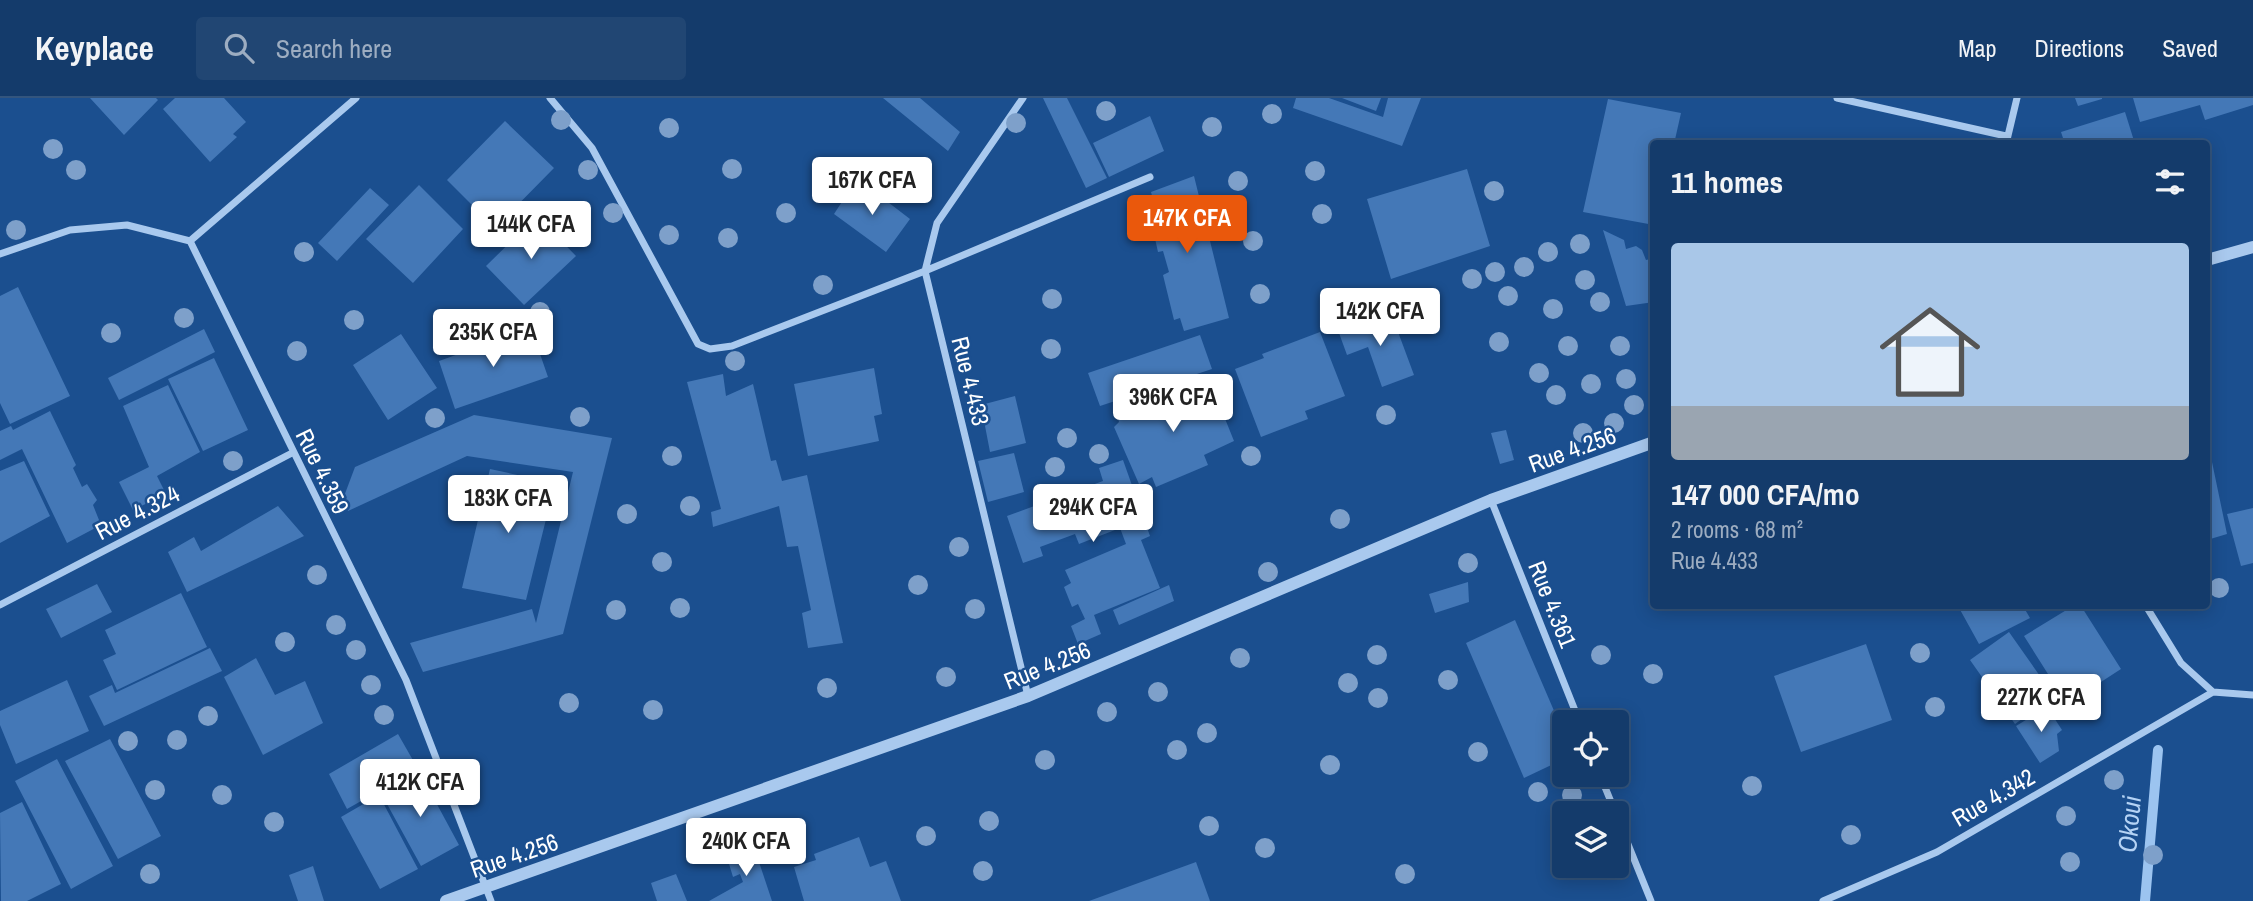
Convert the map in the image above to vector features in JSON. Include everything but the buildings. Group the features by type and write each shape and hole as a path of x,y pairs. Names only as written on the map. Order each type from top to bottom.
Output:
{"street":[{"path":"0,254 70,230 127,225 190,241 356,98"},
{"path":"550,98 592,148 698,344 710,349 732,346 925,271 1150,177"},
{"name":"Rue 4.433","path":"1023,98 937,223 925,271 1028,696"},
{"path":"1837,98 2006,140 2017,98"},
{"name":"Rue 4.359","path":"190,241 406,680 491,901"},
{"path":"2210,259 2253,247"},
{"name":"Rue 4.256","path":"446,901 1028,696 1491,500 1650,443"},
{"name":"Rue 4.324","path":"0,605 292,453"},
{"name":"Rue 4.361","path":"1491,500 1575,710"},
{"path":"2148,609 2181,663 2213,692 2253,695"},
{"name":"Rue 4.342","path":"1823,901 1937,852 2213,692"},
{"path":"1629,847 1651,901"}],"waterway":[{"name":"Okoui","path":"2145,901 2158,750"}]}
